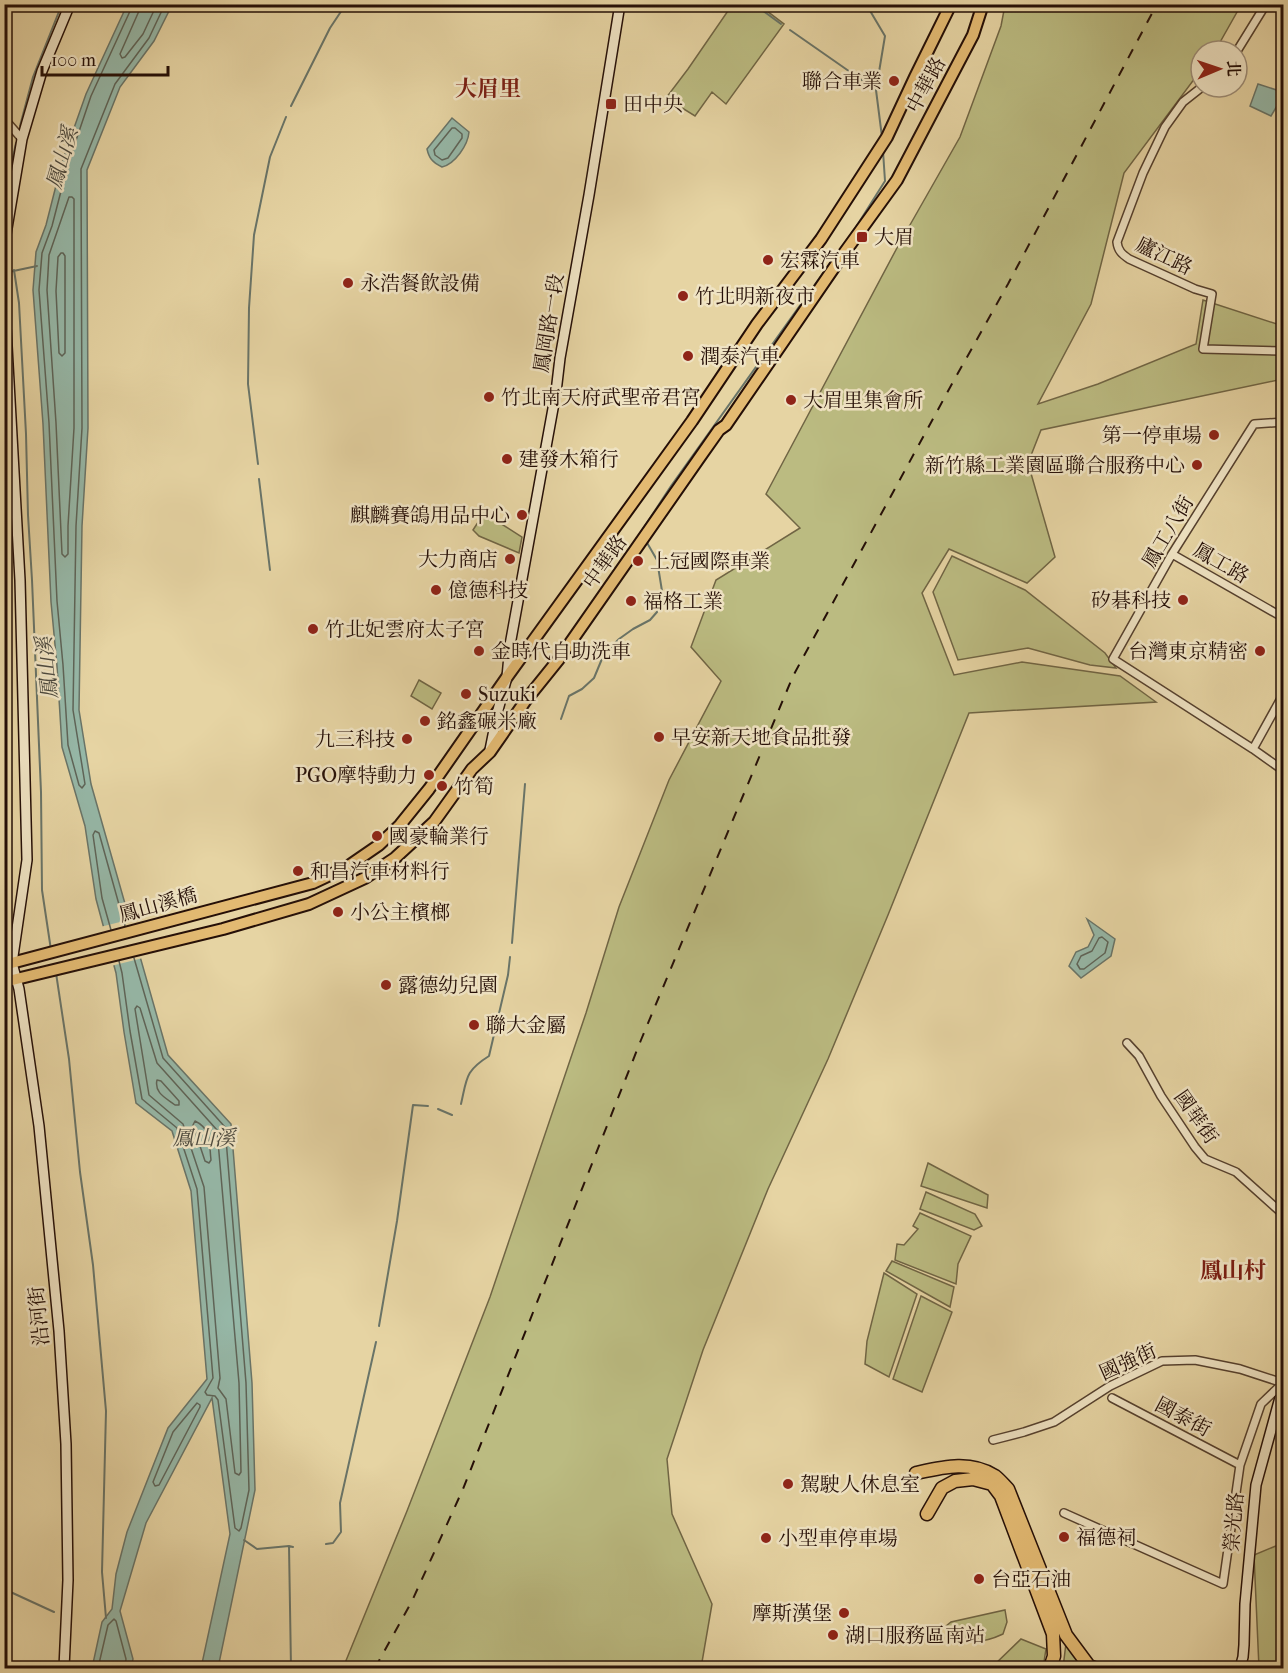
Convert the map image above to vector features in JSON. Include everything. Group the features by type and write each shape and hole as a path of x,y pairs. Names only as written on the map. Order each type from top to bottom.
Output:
{"highway":[{"path":"916,1473 951,1466 974,1467 995,1476 1008,1489 1066,1635 1089,1666 1094,1668"},
{"path":"927,1514 942,1488 955,1481 973,1479 992,1484 1001,1496 1053,1634 1054,1656 1050,1668"}],"main road":[{"name":"中華路","path":"313,883 346,867 379,845 400,825 429,789 692,421 757,324 821,239 887,137 951,4"},
{"name":"中華路","path":"309,904 365,878 395,858 434,822 472,769 490,752 526,700 559,659 719,430 726,425 897,180 973,35 983,4"},
{"name":"鳳山溪橋","path":"8,964 313,883"},
{"name":"鳳山溪橋","path":"16,979 223,928 309,904"},
{"path":"4,982 16,979"}],"street":[{"path":"4,246 22,139 42,71 70,4"},
{"name":"鳳岡路一段","path":"490,752 507,677 510,645 556,392 620,4"},
{"path":"1244,39 1266,4"},
{"name":"廬江路","path":"1189,97 1165,127 1143,173 1117,242 1118,248 1120,253 1129,259 1195,289 1212,294 1203,349 1284,351"},
{"path":"4,112 7,122 22,139"},
{"path":"4,292 20,580 27,860 8,964"},
{"name":"鳳工八街","path":"1253,749 1113,659 1173,554 1254,424 1284,422"},
{"name":"鳳工路","path":"1173,554 1284,618"},
{"path":"1284,693 1253,749 1284,771"},
{"name":"沿河街","path":"8,964 19,989 39,1126 62,1374 66,1444 68,1571 64,1668"},
{"name":"國華街","path":"1126,1043 1139,1056 1161,1096 1195,1147 1206,1159 1236,1172 1284,1215"},
{"name":"國強街","path":"993,1440 1054,1422 1110,1386 1162,1361 1196,1360 1240,1369 1284,1383"},
{"name":"榮光路","path":"1064,1513 1223,1584 1240,1465 1260,1404 1284,1383"},
{"name":"榮光路","path":"1240,1668 1245,1645 1245,1604 1256,1485 1284,1383"},
{"name":"國泰街","path":"1112,1398 1240,1465"}],"green space":[{"path":"732,5 759,5 784,24 726,104 712,92 695,116 666,98"},
{"path":"1005,5 1241,5 1222,39 1189,39 1189,86 1124,173 1091,304 1038,404 1098,384 1196,344 1203,300 1283,326 1283,379 1041,430 1028,463 1055,557 1027,583 949,549 922,593 954,675 1022,662 1120,676 1156,702 969,713 828,1059 768,1189 703,1350 667,1459 672,1514 712,1604 701,1668 343,1668 490,1297 586,1013 619,907 669,780 721,681 691,647 716,580 800,528 766,494 898,246 960,137 1001,26"},
{"path":"484,513 522,537 519,553 479,536 473,530"},
{"path":"952,556 1025,590 1105,653 1116,668 1090,665 1028,648 958,660 933,592"},
{"path":"419,680 441,693 432,709 411,696"},
{"path":"928,1163 988,1195 987,1208 921,1186"},
{"path":"926,1192 975,1214 982,1226 974,1230 920,1209"},
{"path":"920,1213 971,1236 958,1264 956,1284 895,1260 897,1244 904,1245 918,1229 913,1226"},
{"path":"892,1261 954,1287 950,1307 886,1271"},
{"path":"884,1273 917,1294 889,1377 865,1364 867,1341"},
{"path":"921,1296 952,1312 922,1392 893,1379"},
{"path":"1283,1543 1283,1668 1259,1668 1254,1555"},
{"path":"1005,1610 1007,1622 1003,1634 996,1637 974,1642 960,1639 947,1632 946,1626 951,1622"},
{"path":"1021,1639 1046,1649 1043,1668 991,1668"},
{"path":"1066,1643 1083,1668 1063,1668"}],"water":[{"name":"鳳山溪","path":"127,5 172,5 154,41 120,87 87,170 88,428 82,526 79,710 91,784 168,1055 231,1124 252,1383 255,1490 218,1668 201,1668 230,1534 212,1398 146,1523 120,1611 133,1659 131,1668 92,1668 102,1622 112,1609 116,1574 127,1532 168,1428 207,1379 191,1191 172,1131 136,1103 116,973 96,899 85,826 62,747 51,602 43,424 33,290 36,252 46,225 62,162 86,94"},
{"path":"1258,84 1283,92 1271,116 1250,106"},
{"path":"452,118 469,132 468,137 456,158 442,167 432,160 427,149"},
{"path":"1087,919 1115,939 1111,956 1081,978 1069,966 1076,952 1088,947 1094,935"}],"pier":[{"path":"132,919 143,958 111,966 100,927"}],"waterway":[{"path":"20,126 33,77 62,4"},
{"path":"291,106 330,28 346,4"},
{"path":"754,4 781,24"},
{"path":"866,4 885,36 876,90 882,137"},
{"path":"790,30 876,90"},
{"path":"258,464 248,384 249,308 254,235 270,157 286,117"},
{"path":"4,198 16,143"},
{"path":"642,533 671,486 856,227 885,181 883,151"},
{"path":"4,273 37,266"},
{"path":"14,270 19,303 26,434 41,792 42,890 51,950"},
{"path":"259,479 270,570"},
{"path":"561,719 569,696 582,689 594,678 604,654 619,639 650,620 662,602 657,560 646,541"},
{"path":"512,943 525,784"},
{"path":"461,1104 468,1076 475,1066 489,1056 510,957"},
{"path":"56,973 69,1059 80,1172 93,1265 106,1411 102,1572 106,1618"},
{"path":"379,1326 397,1221 413,1105 428,1106"},
{"path":"438,1109 452,1115"},
{"path":"326,1544 333,1543 341,1532 340,1503 376,1342"},
{"path":"244,1540 257,1549 289,1546"},
{"path":"291,1668 289,1546 293,1547"},
{"path":"4,1589 54,1612"}],"railway":[{"path":"375,1668 412,1601 463,1489 641,1040 793,676 1008,284 1157,4"}],"place":[{"name":"聯合車業","path":"894,81"},
{"name":"田中央","path":"611,104"},
{"name":"大眉","path":"862,237"},
{"name":"宏霖汽車","path":"768,260"},
{"name":"永浩餐飲設備","path":"348,283"},
{"name":"竹北明新夜市","path":"683,296"},
{"name":"潤泰汽車","path":"688,356"},
{"name":"竹北南天府武聖帝君宮","path":"489,397"},
{"name":"大眉里集會所","path":"791,400"},
{"name":"第一停車場","path":"1214,435"},
{"name":"建發木箱行","path":"507,459"},
{"name":"新竹縣工業園區聯合服務中心","path":"1197,465"},
{"name":"麒麟賽鴿用品中心","path":"522,515"},
{"name":"大力商店","path":"510,559"},
{"name":"上冠國際車業","path":"638,561"},
{"name":"億德科技","path":"436,590"},
{"name":"矽碁科技","path":"1183,600"},
{"name":"福格工業","path":"631,601"},
{"name":"竹北妃雲府太子宮","path":"313,629"},
{"name":"金時代自助洗車","path":"479,651"},
{"name":"台灣東京精密","path":"1260,651"},
{"name":"Suzuki","path":"466,694"},
{"name":"銘鑫碾米廠","path":"425,721"},
{"name":"早安新天地食品批發","path":"659,737"},
{"name":"九三科技","path":"407,739"},
{"name":"PGO摩特動力","path":"429,775"},
{"name":"竹筍","path":"442,786"},
{"name":"國豪輪業行","path":"377,836"},
{"name":"和昌汽車材料行","path":"298,871"},
{"name":"小公主檳榔","path":"338,912"},
{"name":"露德幼兒園","path":"386,985"},
{"name":"聯大金屬","path":"474,1025"},
{"name":"駕駛人休息室","path":"788,1484"},
{"name":"福德祠","path":"1064,1537"},
{"name":"小型車停車場","path":"766,1538"},
{"name":"台亞石油","path":"979,1579"},
{"name":"摩斯漢堡","path":"844,1613"},
{"name":"湖口服務區南站","path":"833,1635"}],"district":[{"name":"大眉里","path":"488,89"},
{"name":"鳳山村","path":"1233,1271"}]}
